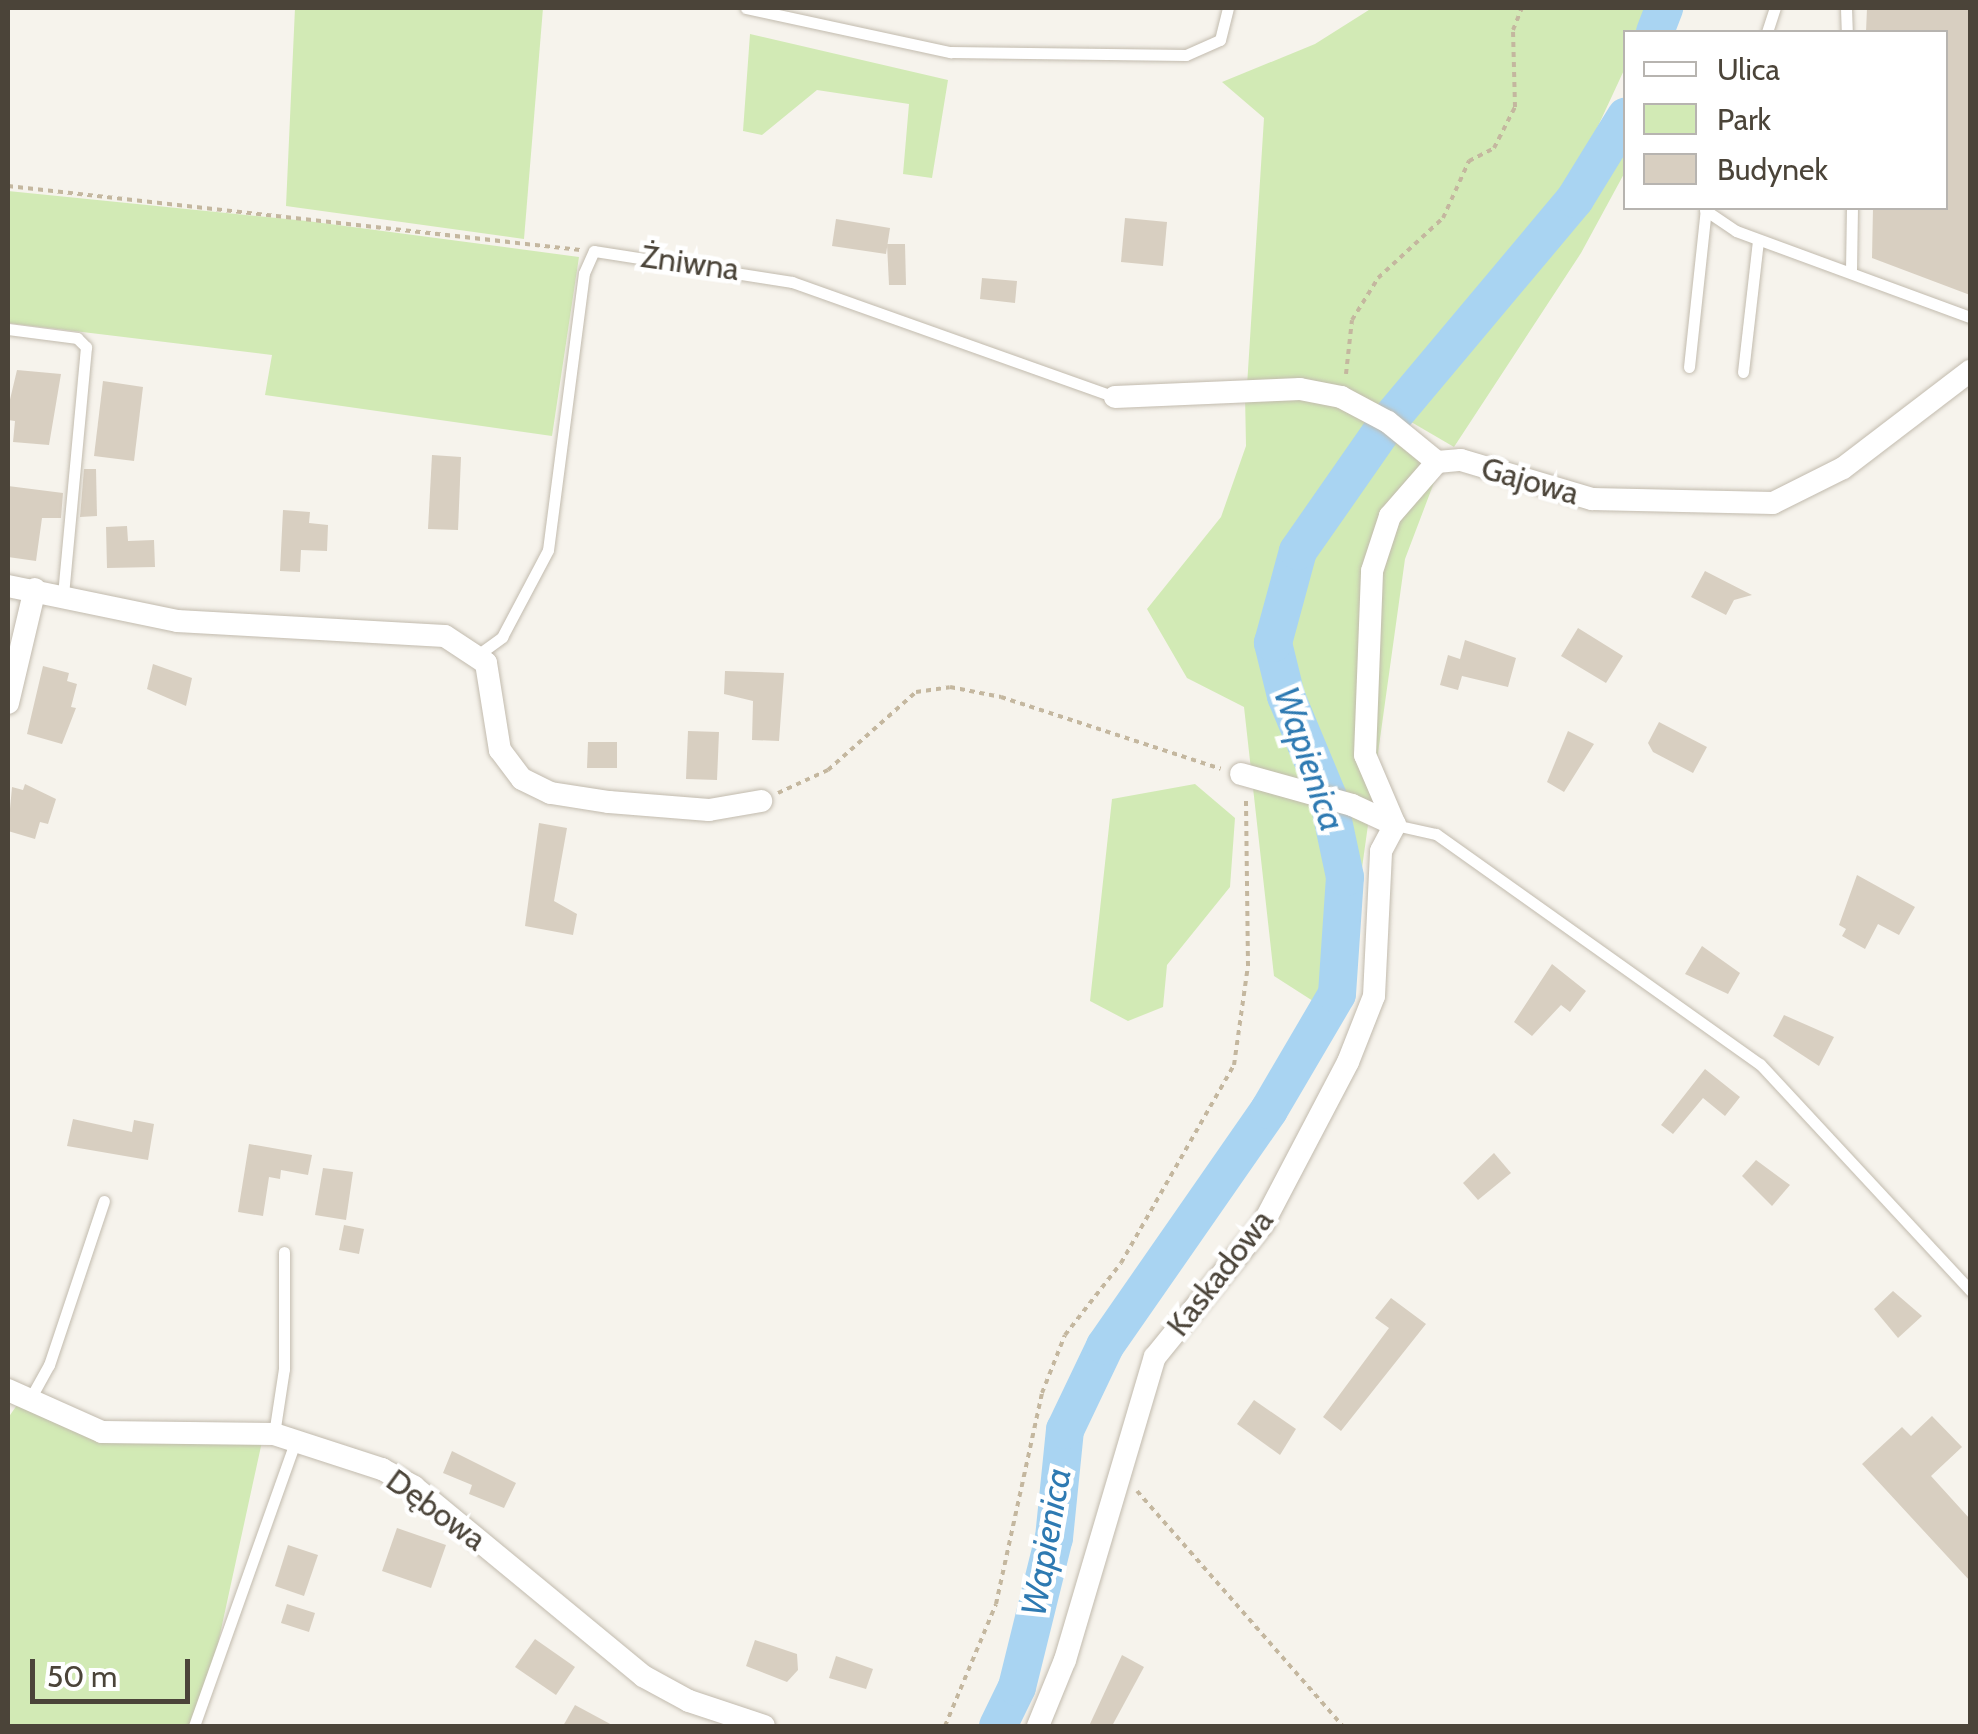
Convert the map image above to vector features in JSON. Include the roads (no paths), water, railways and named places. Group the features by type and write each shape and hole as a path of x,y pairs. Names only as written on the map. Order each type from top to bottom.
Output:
{"street":[{"name":"Gajowa","path":"1395,824 1365,755 1372,571 1390,516 1437,462 1461,460 1592,499 1773,502 1843,468 1970,370"},
{"name":"Żniwna","path":"1115,397 1300,389 1348,400 1437,462"},
{"path":"8,586 35,588 177,621 445,636 480,654 500,750 522,779 551,793 609,802 709,810 761,801"},
{"path":"8,703 35,588"},
{"path":"1241,774 1352,804 1395,824"},
{"name":"Kaskadowa","path":"1038,1726 1065,1660 1156,1357 1263,1224 1348,1062 1374,996 1381,851 1395,824"},
{"name":"Dębowa","path":"8,1390 28,1403 102,1432 285,1438 382,1469 414,1487 642,1676 689,1701 764,1726"}],"lane":[{"path":"746,8 950,52 1186,55 1220,40 1228,8"},
{"path":"1689,367 1705,210"},
{"path":"1707,210 1758,240 1970,317"},
{"path":"1850,271 1852,210"},
{"path":"1743,372 1758,240"},
{"name":"Żniwna","path":"480,654 502,637 548,550 584,272 594,252 792,282 1115,397"},
{"path":"8,329 76,338 86,348 63,595"},
{"path":"1395,824 1436,834 1760,1064 1970,1290"},
{"path":"28,1403 49,1365 104,1200"},
{"path":"194,1726 285,1438 284,1252"}],"waterway":[{"name":"Wapienica","path":"1656,30 1664,8"},
{"name":"Wapienica","path":"998,1726 1017,1687 1054,1538 1065,1430 1105,1346 1269,1110 1337,994 1345,877 1328,797 1286,696 1273,643 1298,551 1388,422 1575,199 1623,121"}]}
